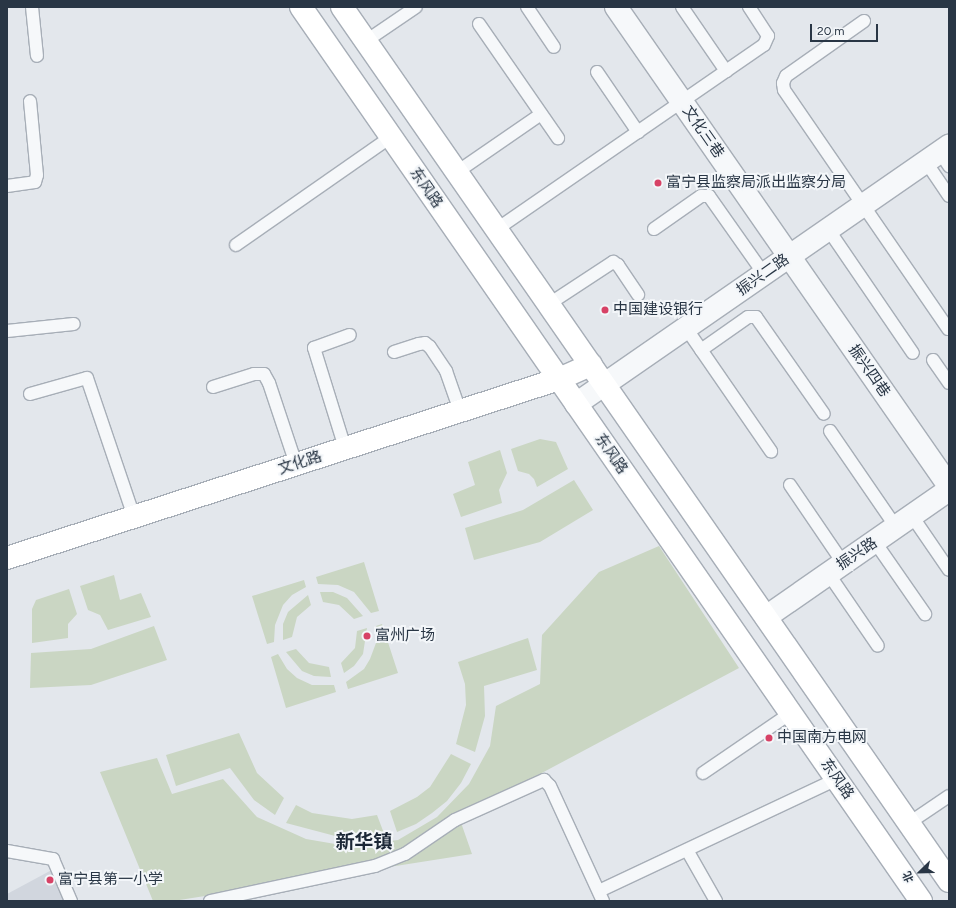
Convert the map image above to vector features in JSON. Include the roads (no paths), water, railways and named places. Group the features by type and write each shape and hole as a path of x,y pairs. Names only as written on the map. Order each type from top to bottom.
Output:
{"main road":[{"name":"东风路","path":"301,7 922,901"},
{"path":"342,7 949,881"},
{"name":"文化路","path":"7,558 559,379 590,365"}],"street":[{"name":"文化三巷","path":"616,7 790,256"},
{"name":"振兴二路","path":"576,404 863,206 941,157"},
{"name":"振兴四巷","path":"790,256 949,486"},
{"name":"振兴路","path":"766,617 949,490"}],"lane":[{"path":"32,7 37,56"},
{"path":"366,41 416,7"},
{"path":"527,7 554,47"},
{"path":"682,7 726,71"},
{"path":"497,229 682,102 769,39 749,7"},
{"path":"864,21 792,71 783,82 788,98 948,329"},
{"path":"479,24 558,138"},
{"path":"597,72 638,132"},
{"path":"7,186 35,182 37,175 30,101"},
{"path":"457,172 541,114"},
{"path":"236,245 391,137"},
{"path":"941,157 949,196"},
{"path":"654,229 701,196 710,196 764,274"},
{"path":"828,230 913,353"},
{"path":"549,304 613,262 618,265 638,295"},
{"path":"701,350 748,317 756,317 824,414"},
{"path":"7,331 74,324"},
{"path":"686,328 771,451"},
{"path":"345,448 314,348 350,335"},
{"path":"394,352 425,343 430,347 446,371 460,411"},
{"path":"933,360 949,383"},
{"path":"213,387 254,374 264,374 269,383 296,464"},
{"path":"30,394 86,378 134,517"},
{"path":"830,431 904,521 949,570"},
{"path":"790,485 878,646"},
{"path":"875,542 924,614"},
{"path":"704,773 791,713"},
{"path":"210,901 375,866 405,854 455,820 544,780 550,786 601,896 687,850 837,779"},
{"path":"909,823 949,796"},
{"path":"687,850 716,901"},
{"path":"7,851 53,859 71,901"}],"place":[{"name":"富宁县监察局派出监察分局","path":"658,183"},
{"name":"中国建设银行","path":"605,310"},
{"name":"富州广场","path":"367,636"},
{"name":"中国南方电网","path":"769,738"},
{"name":"富宁县第一小学","path":"50,880"}],"district":[{"name":"新华镇","path":"364,842"}]}
